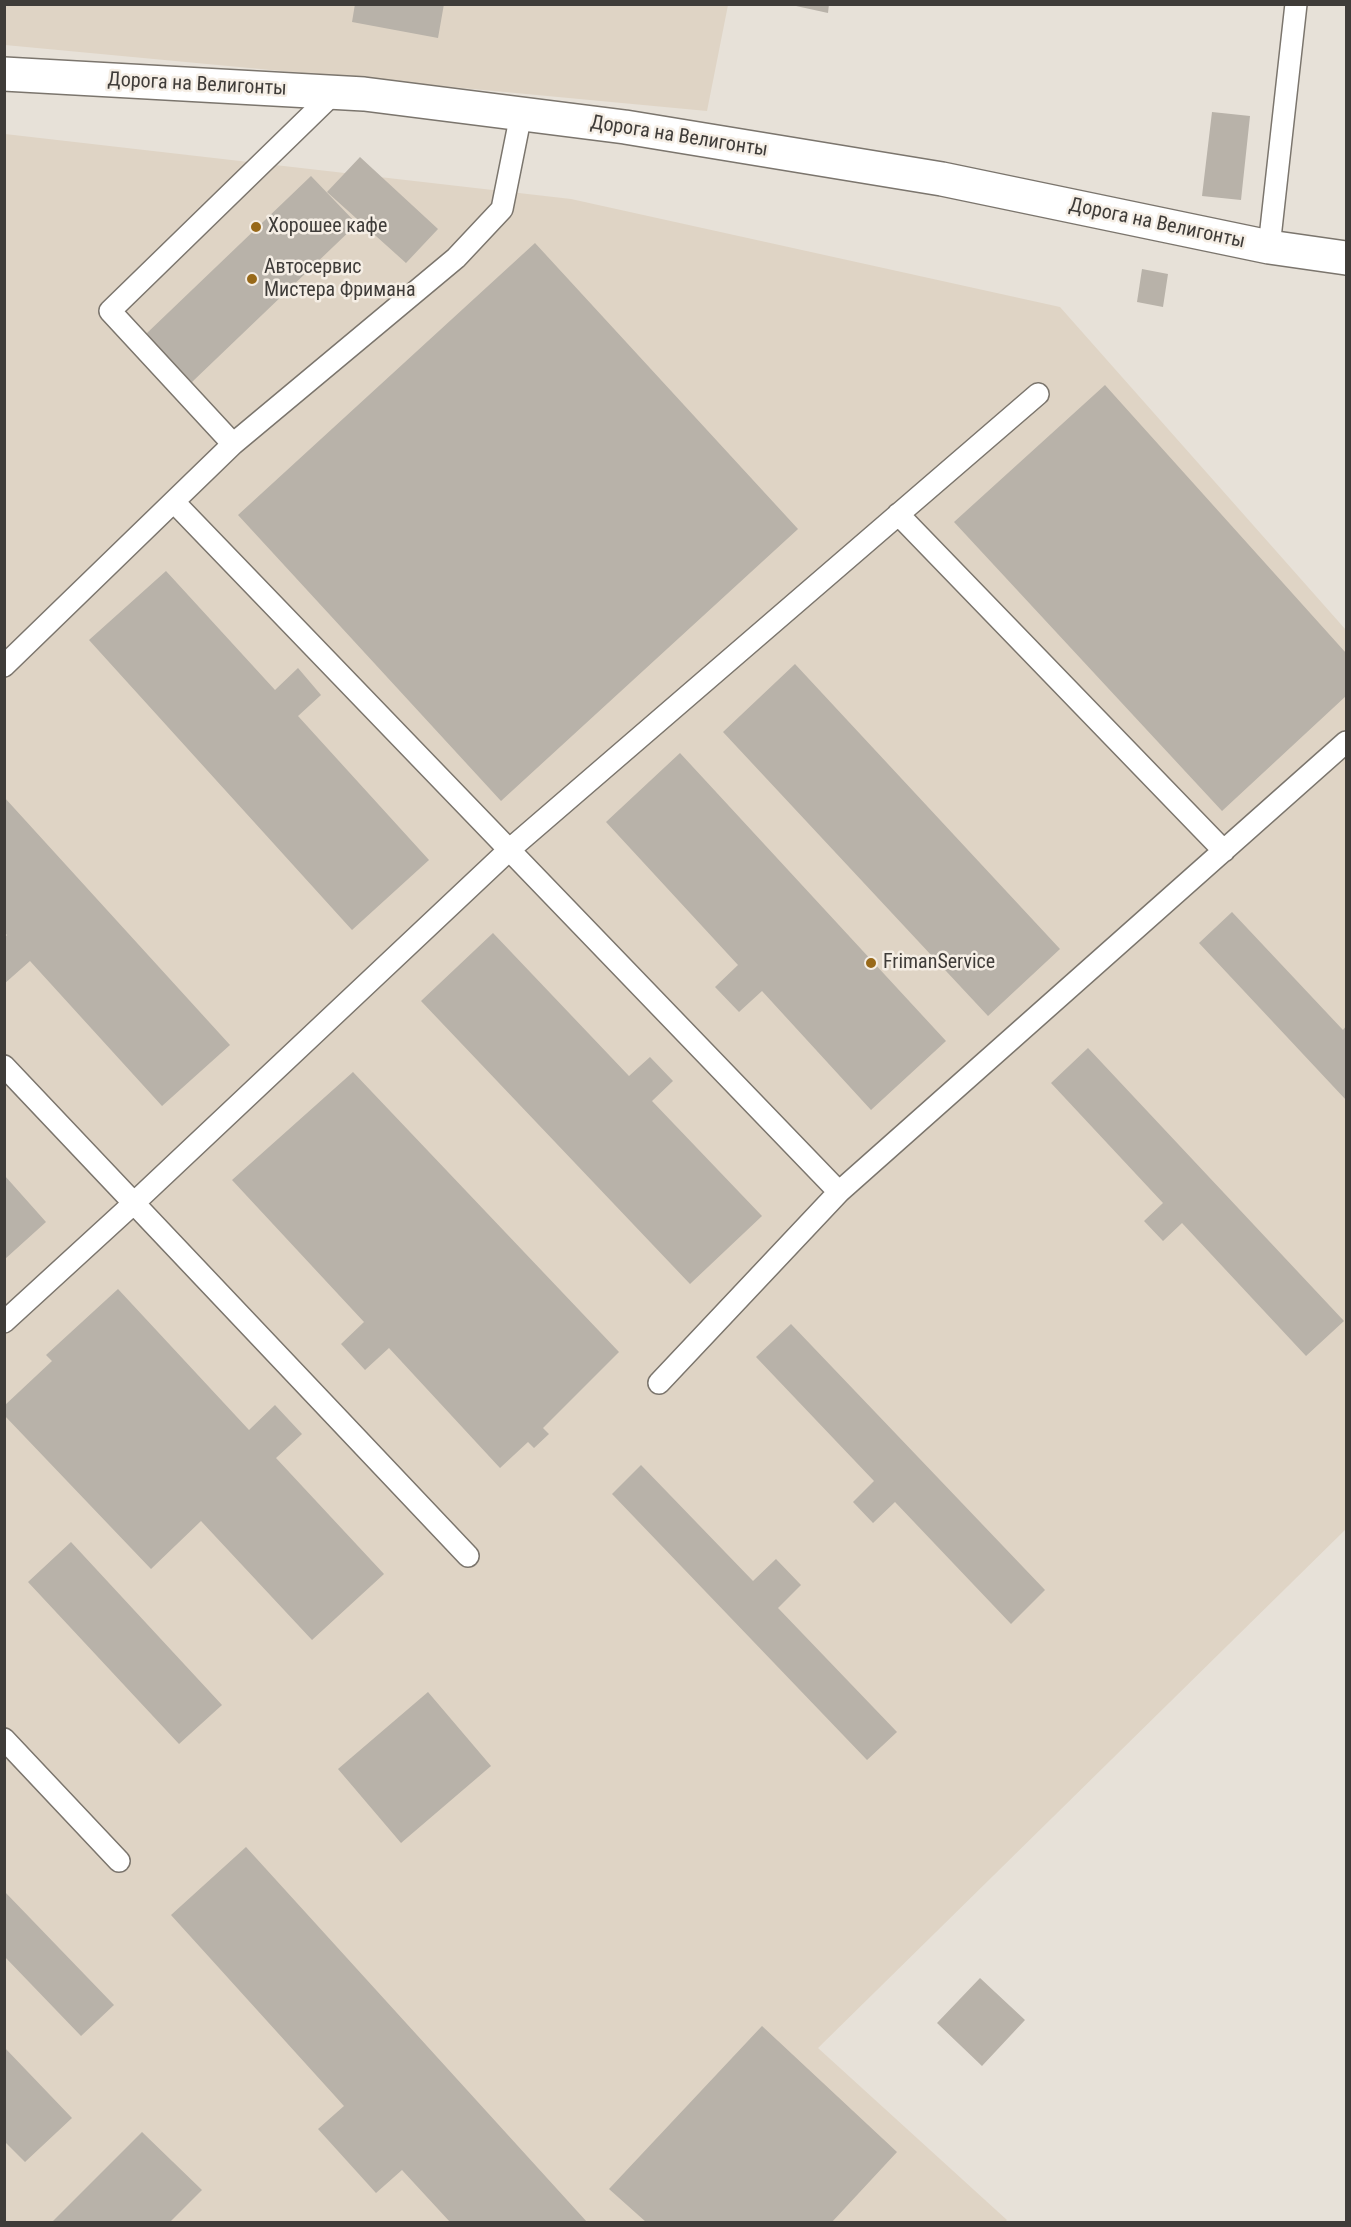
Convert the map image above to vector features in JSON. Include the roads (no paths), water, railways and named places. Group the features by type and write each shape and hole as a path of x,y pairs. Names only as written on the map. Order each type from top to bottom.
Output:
{"street":[{"name":"Дорога на Велигонты","path":"4,74 364,94 625,127 942,179 1269,247 1347,258"}],"lane":[{"path":"1269,247 1296,4"},
{"path":"233,444 110,311 335,92"},
{"path":"4,666 233,444 456,258 502,209 521,114"},
{"path":"4,1322 134,1203 509,850 1038,394"},
{"path":"174,502 839,1192"},
{"path":"898,514 1224,851"},
{"path":"659,1383 839,1192 1347,742"},
{"path":"4,1066 468,1556"},
{"path":"4,1739 118,1861"}],"place":[{"name":"Хорошее кафе","path":"256,227"},
{"name":"Автосервис Мистера Фримана","path":"252,279"},
{"name":"FrimanService","path":"871,963"}]}
